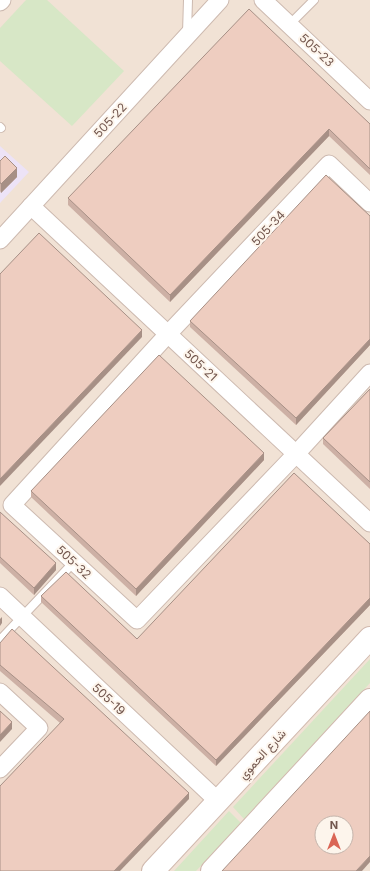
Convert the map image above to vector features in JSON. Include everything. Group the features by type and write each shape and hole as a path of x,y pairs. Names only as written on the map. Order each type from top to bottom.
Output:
{"street":[{"name":"505-22","path":"0,240 220,0"},
{"name":"505-23","path":"263,0 370,101"},
{"name":"505-34","path":"168,334 329,164 370,203"},
{"name":"505-21","path":"31,206 370,523"},
{"name":"505-32","path":"168,334 12,504 137,620 296,454"},
{"path":"296,454 370,373"},
{"name":"505-19","path":"0,596 218,801"},
{"name":"شارع الحموي","path":"153,871 370,638"},
{"path":"0,692 39,728 0,770"},
{"path":"212,871 370,700"}],"lane":[{"path":"186,37 188,0"},
{"path":"289,25 314,0"},
{"path":"0,640 74,562"}],"shaded area":[{"path":"0,0 370,0 370,871 0,871"},
{"path":"0,146 29,172 0,203"}],"green space":[{"path":"26,0 47,0 124,71 72,126 0,61 0,28"},
{"path":"370,659 370,683 244,819 233,807"},
{"path":"229,811 241,823 196,871 174,871"}],"building":[{"path":"249,9 370,124 370,169 329,129 170,295 68,198"},
{"path":"5,156 17,168 1,184 0,161"},
{"path":"326,175 370,216 370,339 296,418 190,321"},
{"path":"39,233 142,330 0,479 0,274"},
{"path":"159,355 264,453 136,589 31,491"},
{"path":"370,389 370,482 323,438"},
{"path":"294,473 370,544 370,598 216,760 41,596 66,572 137,639"},
{"path":"0,512 56,563 34,588 0,557"},
{"path":"12,629 189,793 114,871 0,871 0,786 64,719 0,665 0,643"},
{"path":"0,711 12,722 0,735"},
{"path":"370,711 370,856 356,871 222,871"}]}
